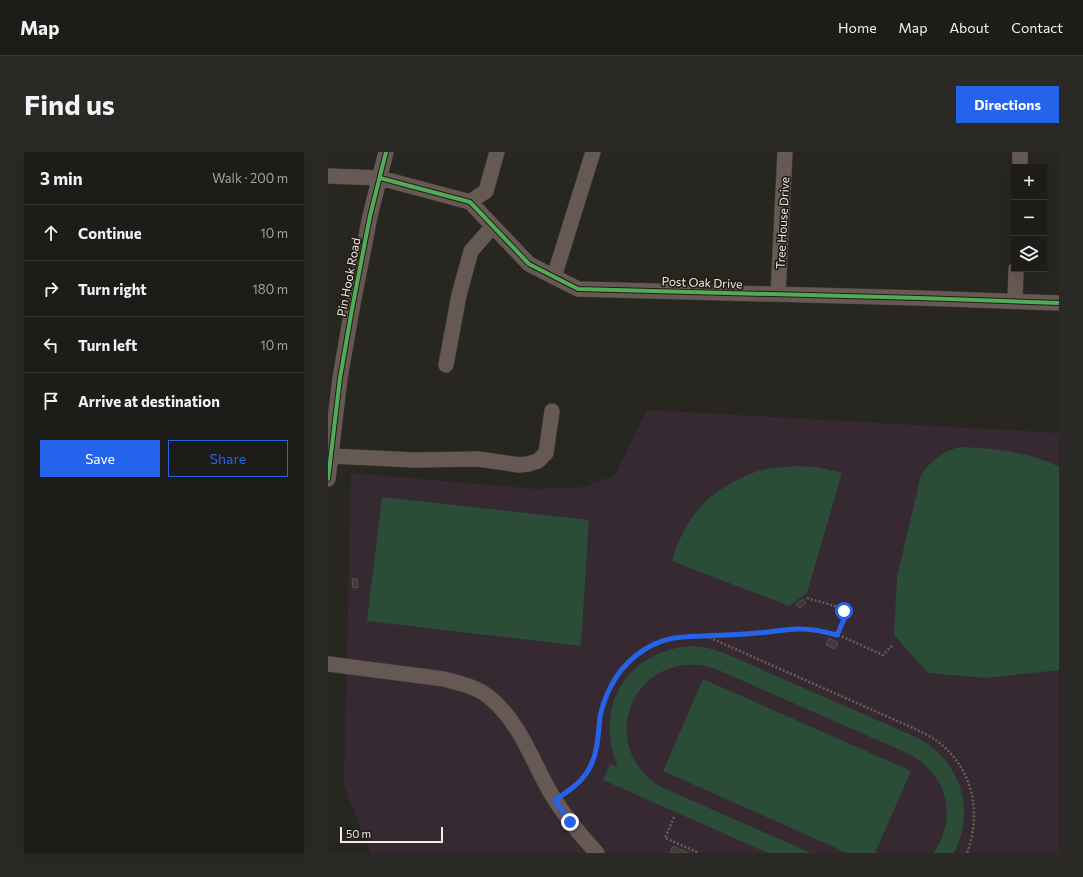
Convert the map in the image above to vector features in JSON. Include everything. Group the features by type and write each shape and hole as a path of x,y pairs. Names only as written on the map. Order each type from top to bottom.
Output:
{"street":[{"name":"Pin Hook Road","path":"328,479 340,378 352,309 370,216 386,152"},
{"path":"328,176 380,178 470,202 486,191 497,152"},
{"path":"554,277 593,152"},
{"name":"Tree House Drive","path":"778,294 785,152"},
{"path":"1020,152 1020,164"},
{"name":"Post Oak Drive","path":"470,202 529,264 578,289 1059,303"},
{"path":"446,365 459,294 471,251 493,226"},
{"path":"1015,302 1016,272"},
{"path":"331,456 414,460 478,459 519,465 528,464 538,461 546,453 552,411"},
{"path":"328,664 444,679 462,684 488,696 498,706 516,730 555,800 570,822 597,853"}],"path":[{"path":"808,598 844,611 845,617 837,635"},
{"path":"555,800 571,789 590,768 595,753 601,713 606,697 616,678 630,660 640,652 674,638 758,633 801,628 837,635 883,654 893,645"},
{"path":"705,636 913,728 937,741 954,757 962,768 972,793 974,826 967,853"},
{"path":"674,817 665,838 699,853"}],"shaded area":[{"path":"647,410 1059,433 1059,853 371,853 344,786 351,473 536,489 584,487 615,475"}],"green space":[{"path":"960,447 985,448 1023,454 1059,467 1059,670 986,678 928,673 894,635 897,577 921,475 924,470 938,457"},
{"path":"795,466 817,467 842,473 807,593 789,606 672,561 678,543 687,525 710,497 730,484 758,471"},
{"path":"382,497 589,520 581,646 367,621"},
{"path":"694,646 708,648 724,653 918,738 933,748 945,760 954,773 964,804 964,820 961,837 954,853 933,853 941,840 946,826 947,812 945,798 940,785 932,773 922,763 909,754 716,669 688,665 664,670 645,684 633,702 627,724 629,747 640,769 661,787 811,853 768,853 603,780 610,764 618,767 611,745 610,723 613,703 622,685 634,670 651,657 671,649"},
{"path":"703,679 911,771 875,853 847,853 663,771"}],"building":[{"path":"352,579 357,579 358,587 353,588"},
{"path":"803,599 806,603 800,608 796,604"},
{"path":"829,638 838,643 835,649 826,645"},
{"path":"673,846 689,853 670,853"}],"cycle path":[{"path":"328,479 340,378 352,309 370,216 386,152"},
{"path":"380,178 470,202 529,264 578,289 1059,303"}],"route":[{"path":"570,822 555,800 571,789 590,768 597,744 602,707 610,687 630,660 640,652 651,646 674,638 758,633 801,628 837,635 845,617 844,611"}]}
